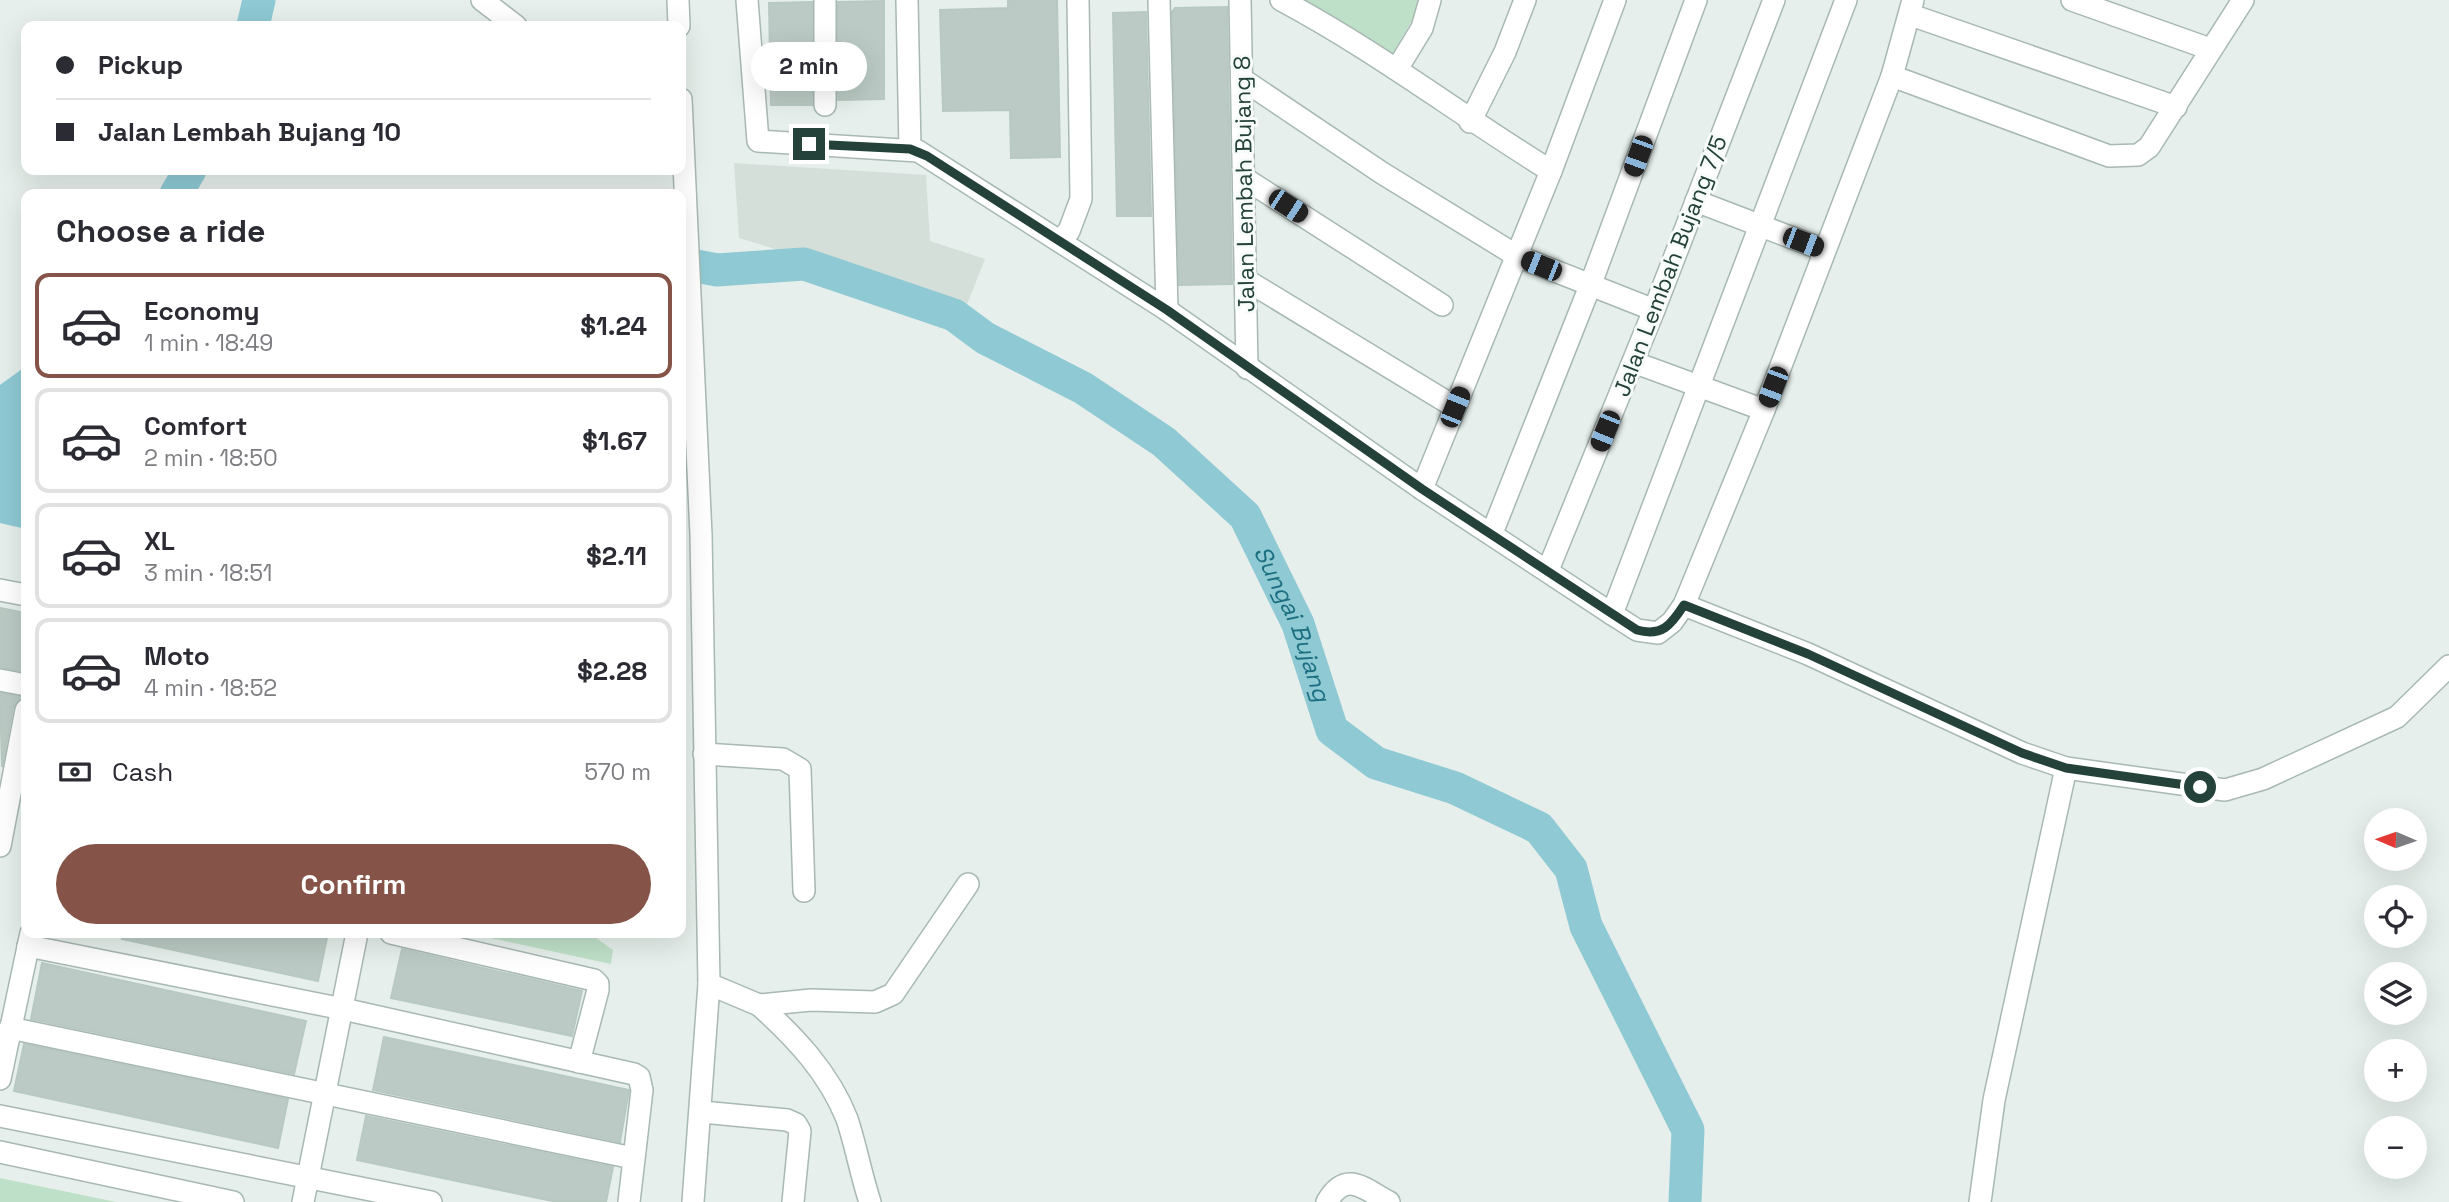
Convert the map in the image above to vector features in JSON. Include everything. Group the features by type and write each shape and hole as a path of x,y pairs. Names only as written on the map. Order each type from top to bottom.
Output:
{"street":[{"path":"482,0 509,21"},
{"path":"678,0 679,21"},
{"path":"747,0 758,141 910,149 927,156 1167,310 1422,489 1612,614 1637,630 1658,632 1672,622 1684,605 1764,410 1892,76 1912,8 2176,107"},
{"path":"825,0 825,105"},
{"path":"907,0 910,149"},
{"path":"1059,241 1069,231 1081,199 1079,0"},
{"path":"1159,0 1167,310"},
{"name":"Jalan Lembah Bujang 8","path":"1240,0 1247,368"},
{"path":"1281,0 1397,69 1470,122 1551,171"},
{"path":"1397,69 1422,28 1430,0"},
{"path":"1470,122 1505,52 1525,0"},
{"path":"1422,489 1551,171 1615,0"},
{"path":"1492,533 1590,286 1696,0"},
{"name":"Jalan Lembah Bujang 7/5","path":"1548,570 1654,310 1774,0"},
{"path":"1612,614 1846,0"},
{"path":"2072,0 2210,49"},
{"path":"1892,76 2109,156 2138,155 2149,147 2244,0"},
{"path":"1242,79 1382,173 1517,256 1654,310"},
{"path":"1244,177 1442,305"},
{"path":"1696,201 1824,250"},
{"path":"686,207 691,639 704,754 709,985 702,1112 693,1202"},
{"path":"1246,280 1455,407"},
{"path":"1633,362 1764,410"},
{"path":"0,590 21,594"},
{"path":"1684,605 1808,654 2022,753 2066,768 2213,789 2242,787 2397,717 2449,666"},
{"path":"0,680 21,684"},
{"path":"0,846 21,733"},
{"path":"704,754 783,759 800,769 804,891"},
{"path":"1980,1202 1994,1100 2066,768"},
{"path":"759,1005 811,1000 875,1002 887,999 968,884"},
{"path":"303,1202 356,938"},
{"path":"413,938 594,979 598,990 579,1062"},
{"path":"0,1079 30,939 626,1071 639,1077 642,1090 629,1202"},
{"path":"709,985 759,1005 787,1029 833,1090 846,1119 870,1202"},
{"path":"10,1028 634,1158"},
{"path":"702,1112 787,1120 796,1124 800,1131 793,1202"},
{"path":"0,1116 431,1202"},
{"path":"0,1152 233,1202"},
{"path":"1327,1202 1335,1188 1341,1184 1353,1184 1390,1202"}],"shaded area":[{"path":"734,163 926,175 930,241 985,259 966,307 739,238"}],"green space":[{"path":"1303,0 1424,0 1391,56"},
{"path":"490,938 596,938 613,950 611,964"},
{"path":"0,1178 116,1202 0,1202"}],"water":[{"path":"21,370 21,528 0,523 0,385"}],"building":[{"path":"1008,0 1057,0 1060,157 1011,158 1010,110 943,111 940,10 1008,8"},
{"path":"884,1 884,99 838,100 838,2"},
{"path":"812,2 812,105 771,105 769,3"},
{"path":"1227,7 1232,284 1179,285 1172,12 1175,8"},
{"path":"1146,12 1151,216 1117,216 1113,13"},
{"path":"0,608 21,612 21,671 0,667"},
{"path":"0,693 21,697 13,708 2,767"},
{"path":"122,938 327,938 318,981"},
{"path":"402,949 582,991 572,1036 391,998"},
{"path":"42,963 306,1021 294,1074 31,1019"},
{"path":"384,1037 629,1090 620,1142 373,1090"},
{"path":"24,1044 288,1099 278,1148 14,1091"},
{"path":"366,1116 613,1167 606,1202 557,1202 357,1160"}],"waterway":[{"name":"Sungai Bujang","path":"254,21 259,0"},
{"name":"Sungai Bujang","path":"179,189 187,175"},
{"name":"Sungai Bujang","path":"686,264 717,270 804,264 954,315 985,338 1083,388 1164,442 1245,516 1298,624 1332,730 1376,763 1455,788 1539,828 1571,869 1586,926 1688,1130 1685,1202"}],"route":[{"path":"809,144 910,149 927,156 1167,310 1422,489 1637,630 1658,632 1666,628 1684,605 1808,654 2022,753 2066,768 2200,787"}]}
